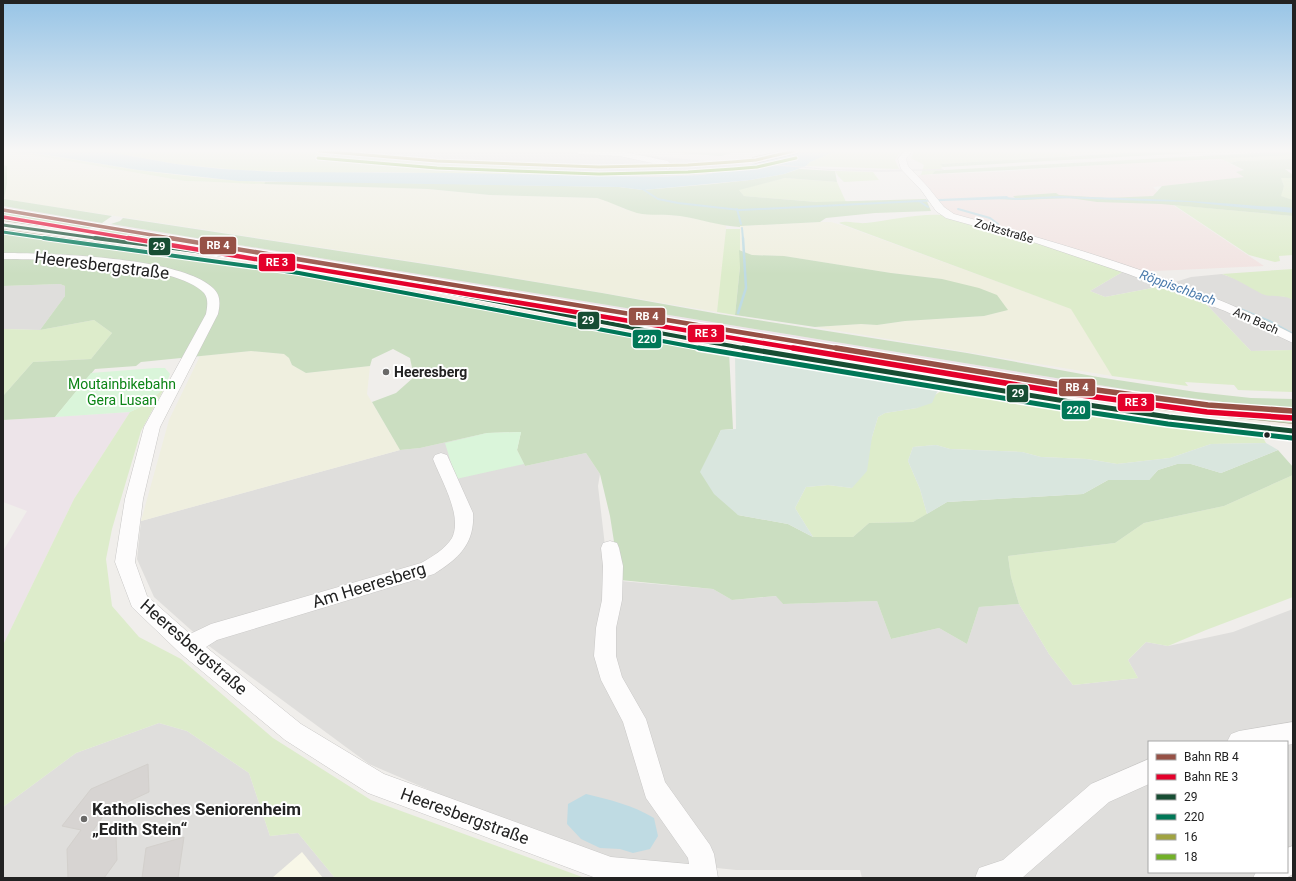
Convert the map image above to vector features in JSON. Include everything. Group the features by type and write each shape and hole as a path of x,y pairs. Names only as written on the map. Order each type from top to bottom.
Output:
{"main road":[{"path":"3,225 300,266 660,334 1095,406 1170,417 1293,431"}],"street":[{"name":"Zoitzstraße","path":"927,192 940,210 950,216 1040,241 1106,263"},
{"name":"Heeresbergstraße","path":"3,256 47,257 157,269 189,278 209,290 214,299 212,314 152,427 134,499 125,562 139,601 188,646 293,732 377,784 611,870 699,878"},
{"name":"Am Bach","path":"1106,263 1228,308 1293,339"},
{"name":"Am Heeresberg","path":"188,646 211,632 427,568 447,557 460,542 465,522 464,513 441,459"},
{"path":"610,548 613,566 612,600 606,628 605,656 612,680 634,719 655,789 700,854 704,878"},
{"path":"1245,741 1293,733"},
{"path":"989,878 1011,870 1100,793 1148,771"}],"shaded area":[{"path":"928,192 1158,192 1170,203 1264,266 1134,272 956,216 945,210"},
{"path":"3,206 102,223 93,227 3,212"},
{"path":"111,224 1142,392 1223,402 1293,408 1293,418 1184,408 1120,398 101,229"},
{"path":"1124,271 1163,286 1105,297 1090,291"},
{"path":"1222,274 1236,279 1264,294 1288,297 1293,300 1293,336 1169,284 1191,277"},
{"path":"60,284 65,286 65,296 40,330 3,329 3,286"},
{"path":"1207,305 1212,305 1281,336 1293,343 1293,350 1251,351"},
{"path":"743,352 945,388 937,392 932,403 917,408 885,413 878,417 872,437 867,471 852,488 828,485 806,487 795,508 813,537 788,524 738,515 714,494 700,472 721,430 736,429 735,353"},
{"path":"130,412 74,499 3,645 3,551 27,511 3,502 3,420"},
{"path":"487,433 517,450 525,466 586,453 600,474 598,486 609,580 713,589 732,600 777,596 783,604 877,601 891,639 939,628 967,644 979,607 1019,604 1049,654 1073,685 1138,678 1128,660 1146,642 1168,646 1233,632 1293,609 1293,878 862,878 860,870 736,870 600,856 469,807 369,764 209,646 154,597 137,559 141,521 400,450 420,448"},
{"path":"1266,443 1278,450 1221,473 1191,464 1177,464 1158,470 1149,480 1108,480 1083,494 947,502 927,514 920,489 908,461 913,447 936,445 950,449 1022,452 1041,457 1087,459 1117,464 1170,458 1211,444"},
{"path":"159,723 187,731 249,773 270,836 298,833 335,878 3,878 3,807 76,753"},
{"path":"302,852 323,878 272,878"}],"green space":[{"path":"3,192 5,192 4,199 112,216 102,223 3,206"},
{"path":"5,192 460,192 490,195 597,198 609,201 624,209 639,213 682,216 726,226 723,268 717,312 436,265 4,199"},
{"path":"460,192 741,192 744,196 817,202 926,199 931,211 875,213 826,218 820,222 740,227 680,216 637,213 597,198 490,195"},
{"path":"741,192 842,192 846,202 817,202 744,196"},
{"path":"1156,192 1282,192 1281,196 1293,200 1293,216 1161,204 1097,202 1070,198 1019,200 999,199 1015,198 1013,196 1056,193 1059,195 1107,198 1153,196"},
{"path":"1282,192 1293,192 1293,200 1280,196"},
{"path":"1174,205 1293,216 1293,255 1279,256 1280,261 1275,262 1249,255"},
{"path":"3,212 93,227 84,230 3,220"},
{"path":"944,215 1037,242 1124,271 1090,291 1105,297 1163,286 1204,302 1251,351 1293,350 1293,392 1238,390 1234,385 1185,382 1188,386 1112,376 1071,309 839,223 866,223 915,216"},
{"path":"123,218 444,267 719,314 967,353 1098,377 1196,392 1251,398 1293,399 1293,408 1223,402 1142,392 111,224 120,221"},
{"path":"831,222 845,226 1072,309 1112,376 815,327 861,324 877,325 905,321 984,316 1007,310 942,279 891,273 784,256 752,255 739,250 740,226"},
{"path":"3,229 275,265 725,349 729,352 733,429 721,430 712,450 738,515 788,524 813,537 853,537 869,523 913,522 947,502 1083,494 1108,480 1149,480 1158,470 1177,464 1191,464 1221,473 1278,450 1293,467 1293,475 1224,506 1144,523 1115,543 1008,556 1011,577 1019,604 979,607 967,644 939,628 891,639 877,601 783,604 776,596 732,600 713,589 620,580 610,516 600,474 586,453 525,466 517,450 521,432 487,433 420,448 400,450 372,402 396,393 414,377 410,358 393,349 372,359 370,366 306,373 292,365 289,358 284,354 251,351 141,362 136,366 95,369 55,417 3,420 3,396 33,362 91,359 112,333 94,320 40,330 65,296 65,286 60,284 3,286"},
{"path":"101,229 233,250 234,251 96,232"},
{"path":"726,229 740,229 740,267 735,315 717,312"},
{"path":"739,250 752,255 784,256 891,273 942,279 979,288 997,295 1008,310 984,316 905,321 877,325 861,324 815,327 735,315 740,267"},
{"path":"1293,269 1293,300 1285,297 1262,294 1222,274"},
{"path":"366,272 1120,398 1184,408 1293,418 1293,426 1122,404 753,344 710,332 668,326 630,323"},
{"path":"94,320 112,333 91,359 33,362 3,396 3,329 40,330"},
{"path":"251,351 285,354 289,358 292,365 306,373 370,366 367,394 400,450 141,521 169,420 200,356"},
{"name":"Moutainbikebahn Gera Lusan","path":"165,368 170,374 165,387 147,404 130,412 55,417 91,373"},
{"path":"165,387 141,431 112,529 106,559 112,606 139,637 181,659 273,738 371,800 585,878 335,878 298,833 270,836 249,773 187,731 159,723 76,753 3,807 3,645 74,499 130,412 147,404"},
{"path":"945,388 1262,436 1266,443 1211,444 1170,458 1117,464 1087,459 1041,457 1022,452 950,449 936,445 913,447 908,461 920,489 927,514 913,522 869,523 853,537 813,537 795,508 806,487 828,485 852,488 872,437 878,417 885,413 917,408"},
{"path":"521,432 517,450 524,464 456,479 445,443 487,433"},
{"path":"1293,475 1293,597 1168,646 1146,642 1128,660 1138,678 1073,685 1049,654 1019,604 1011,577 1008,556 1115,543 1144,523 1224,506"}],"water":[{"path":"1007,196 1010,199 941,201 939,199"},
{"path":"1145,199 1289,207 1293,208 1293,213 1190,202 1149,201"},
{"path":"586,794 629,806 654,818 658,836 650,849 633,853 620,849 600,848 581,839 567,824 568,804"}],"building":[{"name":"Katholisches Seniorenheim „Edith Stein“","path":"148,764 149,792 106,812 92,832 116,836 117,860 104,878 68,878 67,849 81,830 62,826 91,789"},
{"name":"Katholisches Seniorenheim „Edith Stein“","path":"184,837 178,878 142,878 146,848"}],"waterway":[{"name":"Röppischbach","path":"647,192 658,199 678,203 737,210"},
{"path":"1004,198 1017,199 1059,197 1150,200"},
{"path":"919,201 944,200"},
{"name":"Röppischbach","path":"737,210 919,201"},
{"name":"Röppischbach","path":"919,201 928,207"},
{"name":"Röppischbach","path":"958,209 990,218 998,224"},
{"path":"737,210 741,224"},
{"path":"742,228 743,239"},
{"path":"738,313 746,288 743,238"},
{"name":"Röppischbach","path":"1240,309 1271,322 1293,334"}],"transit line":[{"path":"3,210 1067,386 1208,405 1293,411"},
{"path":"3,217 1066,393 1207,412 1293,418"},
{"name":"29","path":"3,225 300,266 486,300 653,333 1095,406 1169,417 1293,431"},
{"name":"220","path":"3,232 299,273 485,307 652,340 1094,413 1168,424 1292,438"}],"place":[{"name":"Heeresberg","path":"386,372"},
{"name":"Katholisches Seniorenheim „Edith Stein“","path":"84,819"}]}
